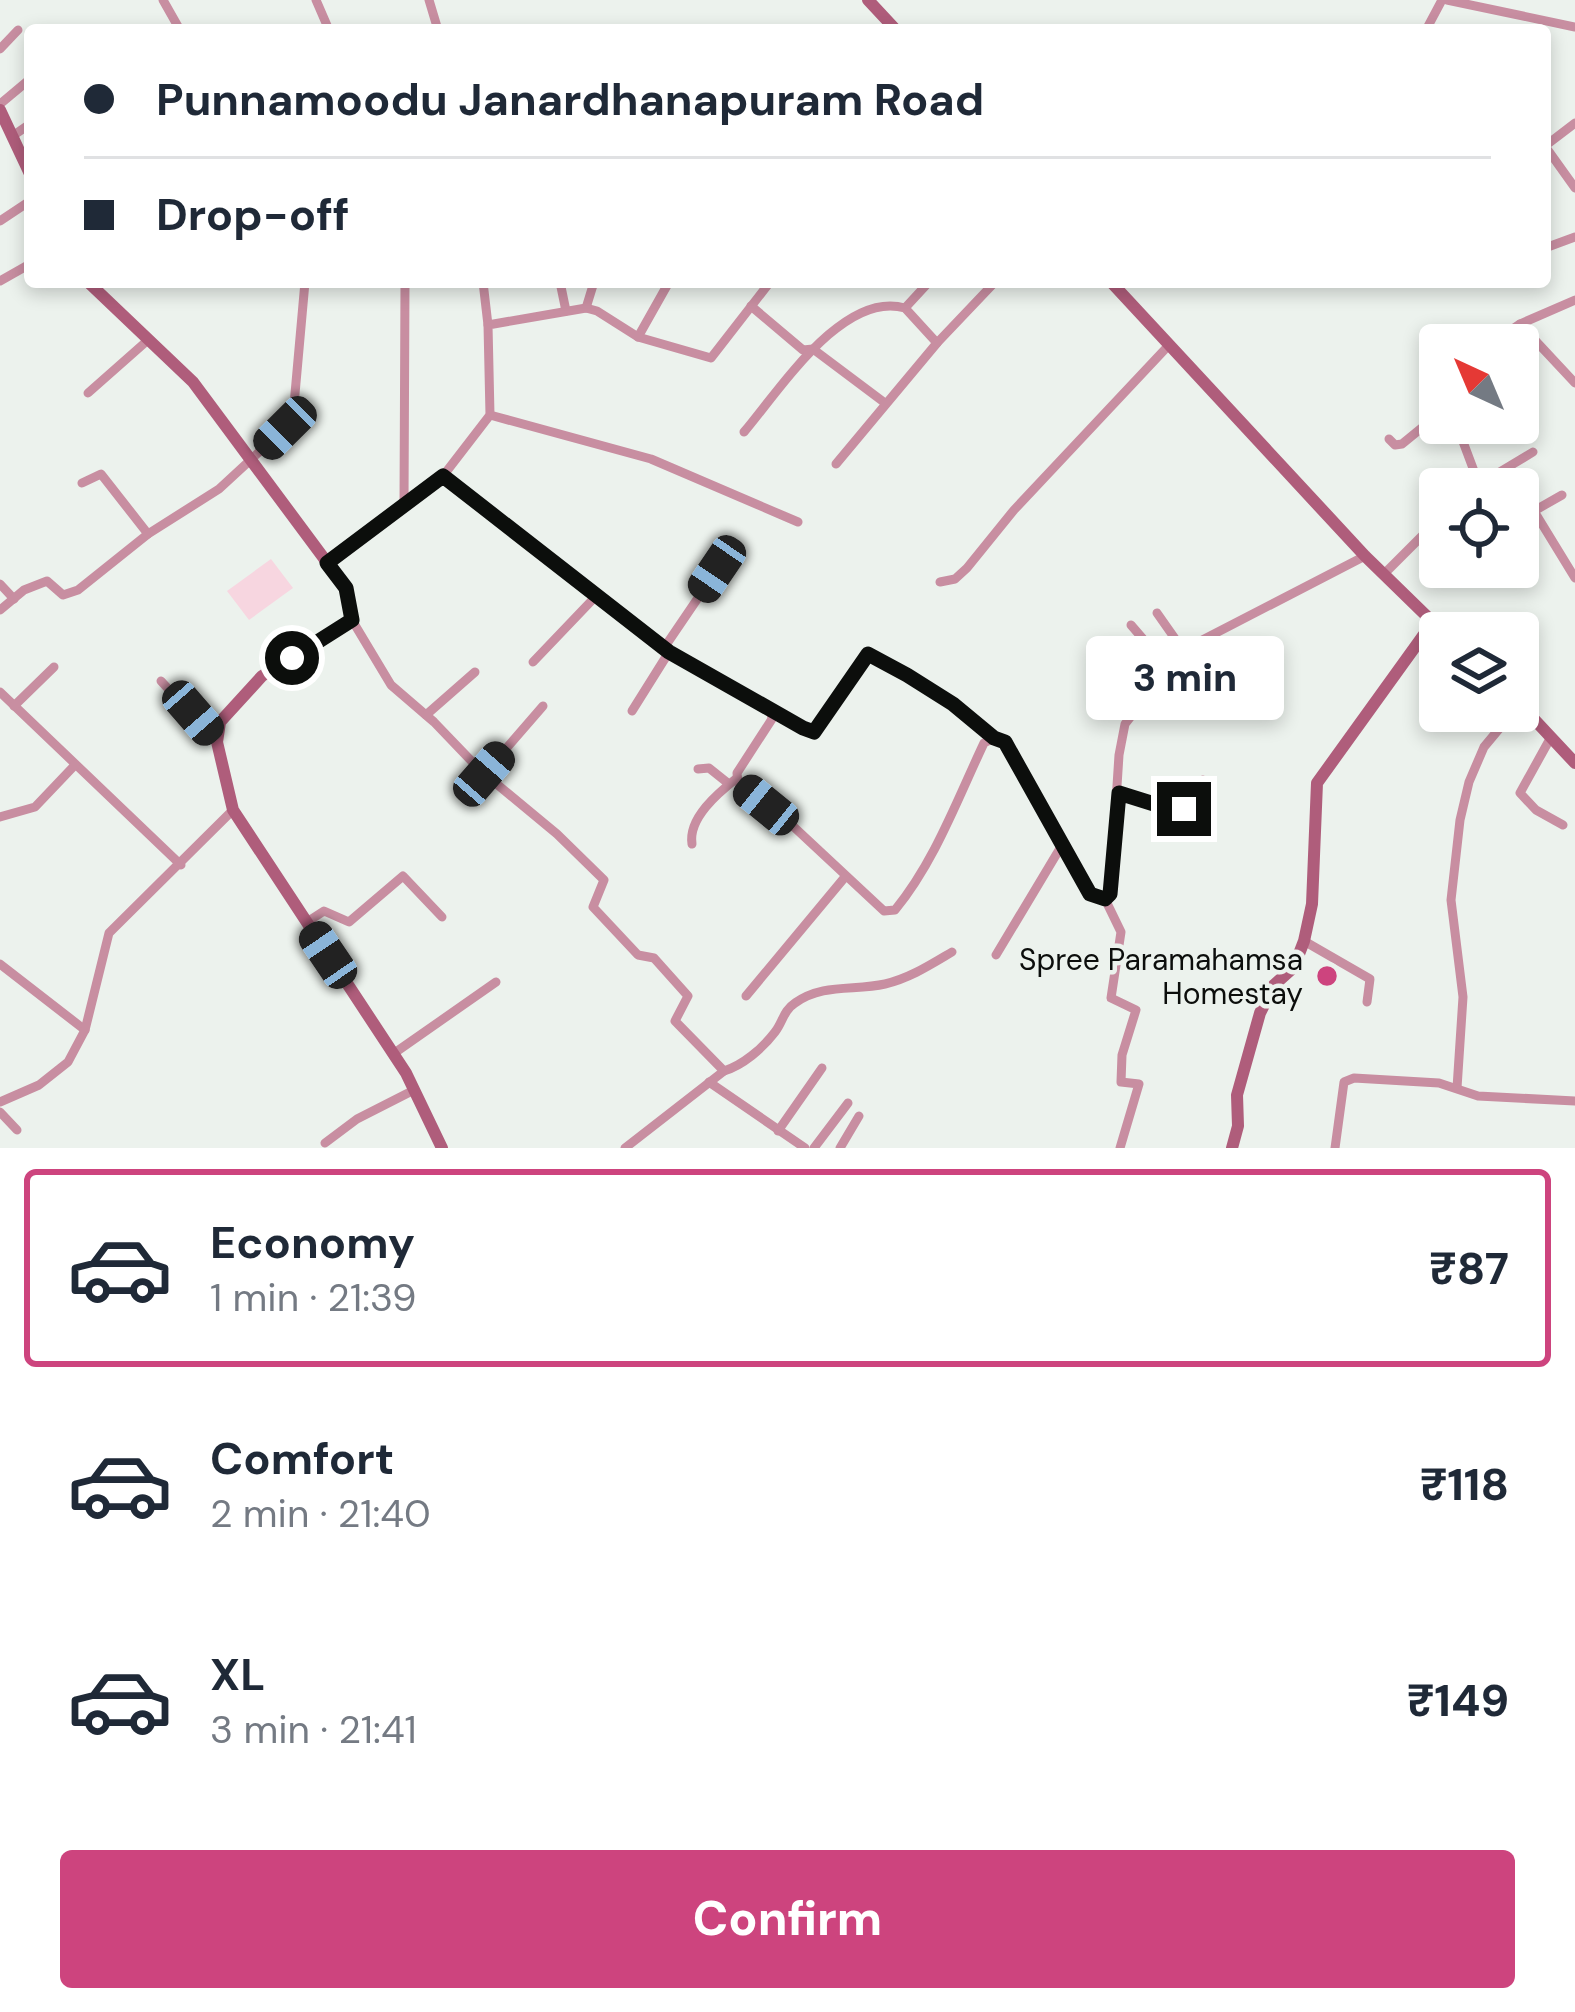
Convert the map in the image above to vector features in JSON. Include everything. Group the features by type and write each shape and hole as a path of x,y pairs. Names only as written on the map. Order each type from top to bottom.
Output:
{"main road":[{"path":"868,0 890,24"},
{"path":"0,107 24,159"},
{"path":"99,288 193,382 346,588 352,620 262,676 220,722 218,742 233,809 393,1054 442,1148"},
{"path":"1116,288 1365,556 1424,612"},
{"path":"1232,1148 1238,1126 1237,1095 1260,1012 1274,985 1294,967 1304,941 1312,904 1317,783 1419,653"},
{"path":"1539,726 1575,763"}],"street":[{"path":"1444,0 1575,27"},
{"path":"0,49 18,30"},
{"path":"0,107 24,85"},
{"path":"1551,141 1575,123"},
{"path":"14,135 24,128"},
{"path":"1551,153 1573,180"},
{"path":"0,610 24,590 47,581 63,595 78,590 148,534 252,462 293,416 304,288"},
{"path":"404,503 405,288"},
{"path":"327,563 443,476 490,415 484,288"},
{"path":"561,288 566,311"},
{"path":"586,308 592,288"},
{"path":"638,337 666,288"},
{"path":"488,325 586,308 638,337 711,358 765,288"},
{"path":"905,308 923,288"},
{"path":"836,464 988,288"},
{"path":"1575,300 1520,323 1575,383"},
{"path":"744,432 823,337 859,313 891,304 905,308 937,343"},
{"path":"751,306 803,350 813,350 886,404"},
{"path":"88,393 148,340"},
{"path":"940,582 956,579 967,568 1169,346"},
{"path":"490,415 651,460 798,521"},
{"path":"1389,439 1395,446 1402,444 1419,430"},
{"path":"1509,468 1533,452"},
{"path":"82,483 100,475 148,534"},
{"path":"443,476 667,650 774,714 814,732 868,654 953,704 1005,742 1090,894 1105,899 1121,932 1111,998 1136,1010 1119,1070 1121,1082 1139,1084 1120,1148"},
{"path":"1539,508 1562,495"},
{"path":"1539,519 1575,578"},
{"path":"1385,573 1419,539"},
{"path":"1105,899 1110,894 1125,724 1183,650 1365,556"},
{"path":"632,711 717,569"},
{"path":"0,584 14,599"},
{"path":"533,662 596,595"},
{"path":"1157,613 1183,650"},
{"path":"352,620 391,685 604,880 593,907 638,955 654,958 688,996 675,1022 724,1071"},
{"path":"1131,625 1168,668"},
{"path":"54,667 6,701 181,865"},
{"path":"426,715 475,672"},
{"path":"160,680 218,742"},
{"path":"484,774 543,706"},
{"path":"692,844 693,826 733,781 774,714"},
{"path":"1457,1088 1463,997 1451,900 1469,782 1484,747 1496,732"},
{"path":"1551,737 1520,793 1541,814 1563,825"},
{"path":"698,769 709,768 733,781 884,911 895,910 931,856 984,743 994,738"},
{"path":"0,817 35,807 75,765"},
{"path":"1119,793 1184,809 1192,804 1203,780"},
{"path":"0,1102 60,1070 85,1030 109,933 233,809"},
{"path":"996,956 1062,845"},
{"path":"307,922 324,911 349,922 403,876 442,917"},
{"path":"746,996 845,877"},
{"path":"1304,941 1368,976 1372,990 1367,1002"},
{"path":"626,1148 724,1071 738,1066 778,1029 784,1012 820,989 883,985 952,952"},
{"path":"0,964 85,1030"},
{"path":"393,1054 496,982"},
{"path":"778,1131 822,1068"},
{"path":"1335,1148 1344,1082 1354,1078 1425,1082 1478,1096 1575,1101"},
{"path":"709,1082 778,1131 788,1144 810,1148 848,1103"},
{"path":"325,1143 357,1119 414,1090"},
{"path":"0,1112 17,1130"},
{"path":"840,1148 859,1116"}],"shaded area":[{"path":"271,559 293,588 249,620 227,591"}],"place":[{"name":"Spree Paramahamsa Homestay","path":"1327,976"}],"route":[{"path":"292,658 352,620 346,588 327,563 443,476 669,652 803,728 814,732 868,654 946,700 1005,742 1090,894 1105,899 1110,894 1119,793 1184,809"}]}
